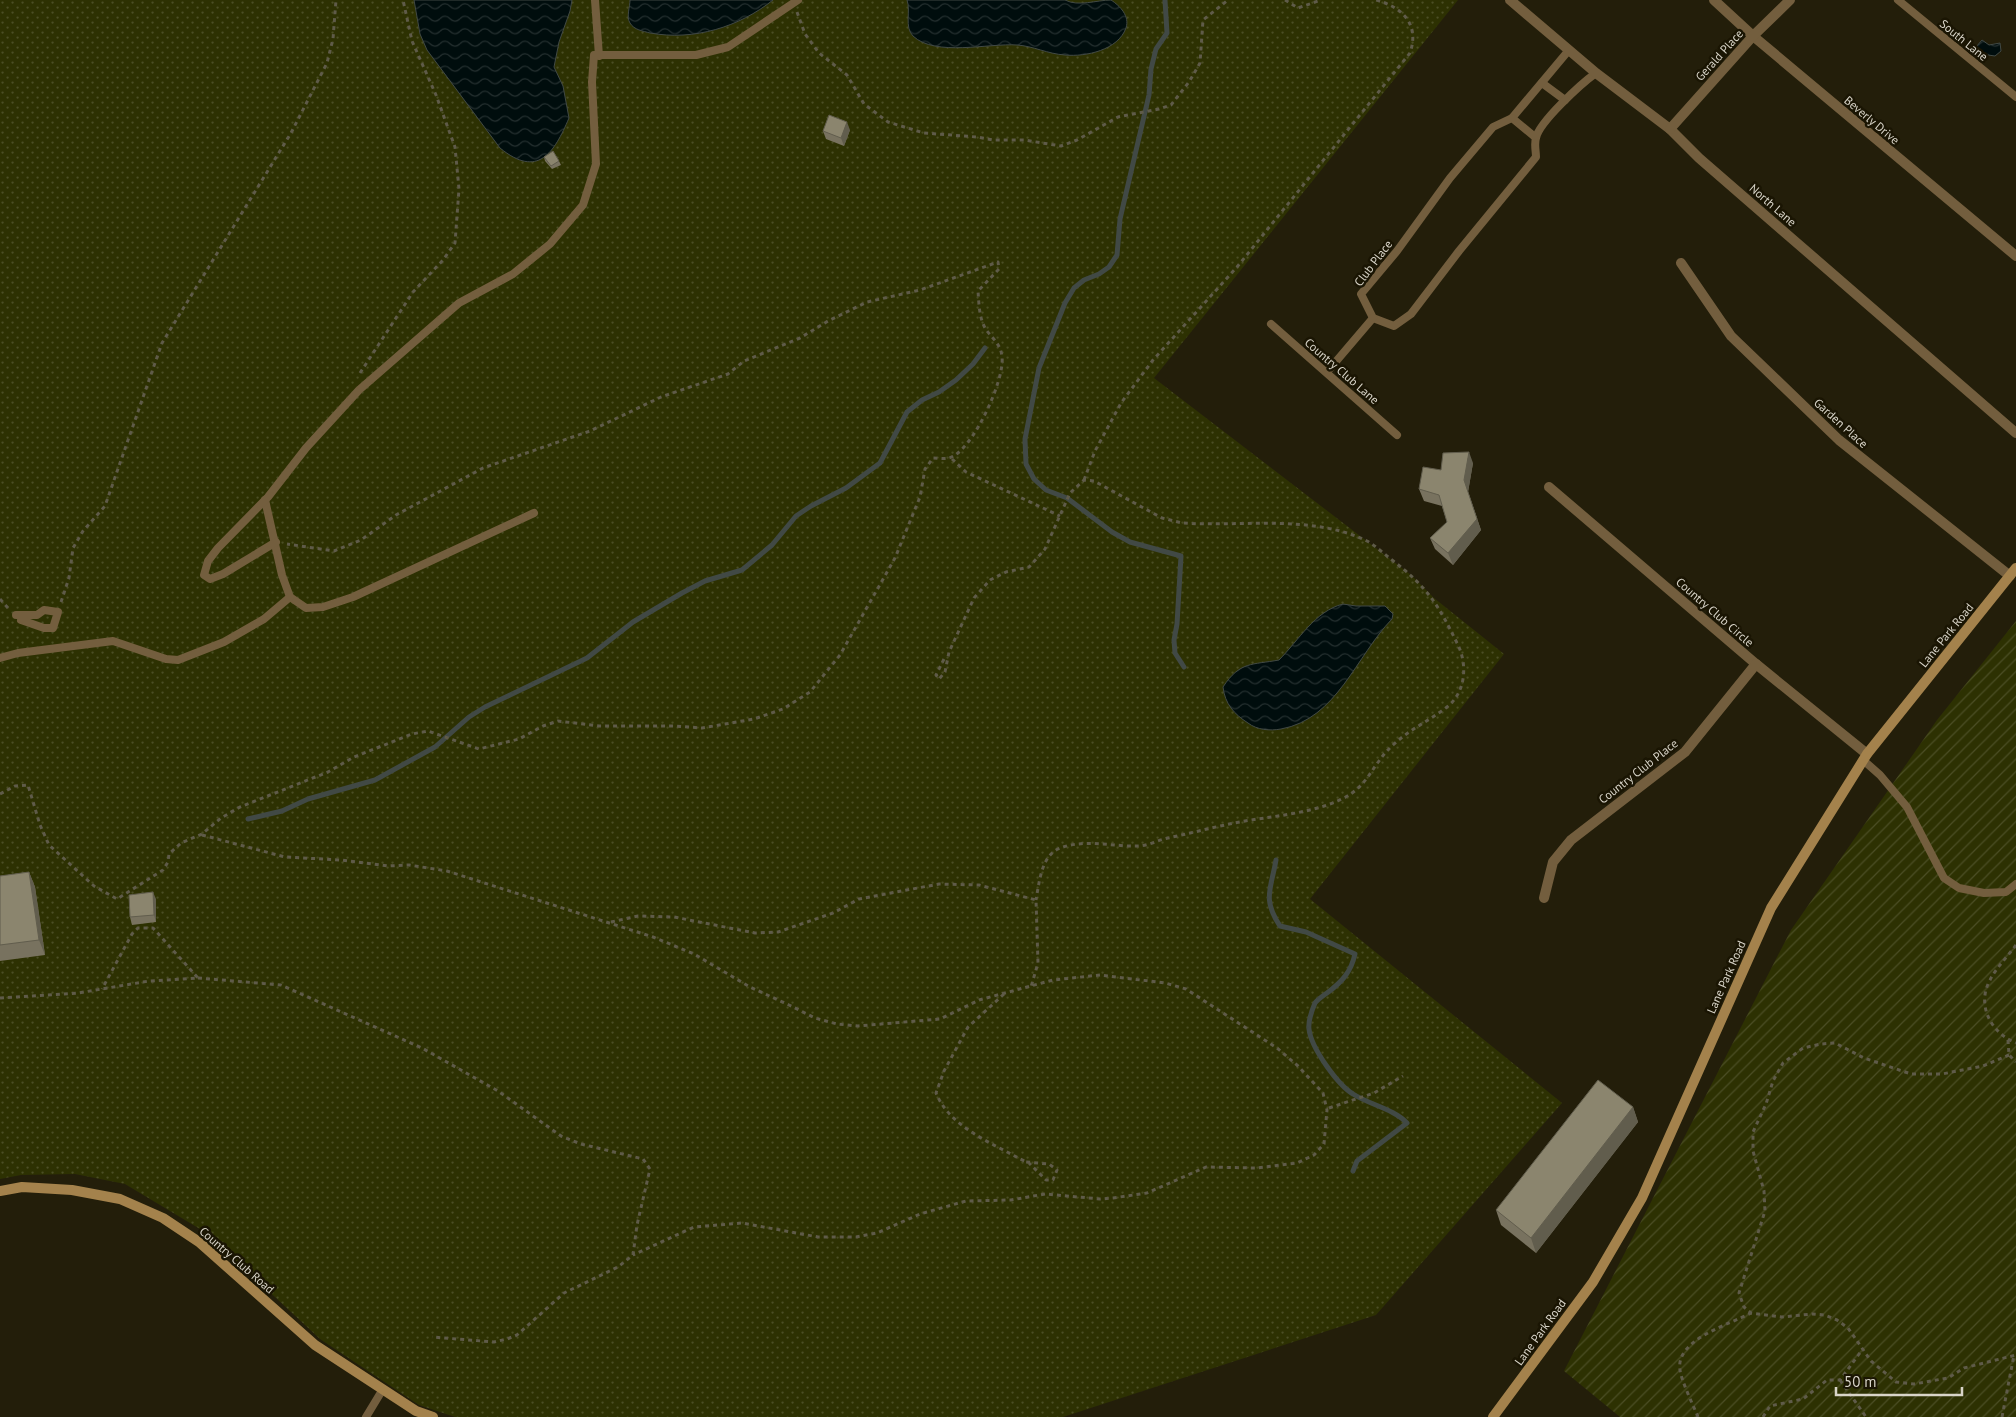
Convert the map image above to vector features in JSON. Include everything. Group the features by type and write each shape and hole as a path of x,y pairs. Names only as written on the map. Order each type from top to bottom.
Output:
{"street":[{"name":"North Lane","path":"1510,0 1596,73 1670,129 1706,164 2016,433"},
{"name":"Beverly Drive","path":"1714,0 1753,36 2016,256"},
{"name":"Gerald Place","path":"1670,129 1753,36 1790,0"},
{"name":"Garden Place","path":"1681,263 1731,336 1839,440 2013,572"},
{"name":"Country Club Circle","path":"1549,488 1865,757"},
{"name":"Lane Park Road","path":"1493,1417 1593,1282 1642,1198 1771,908 1865,757 2013,572"},
{"name":"Country Club Place","path":"1544,898 1553,862 1571,840 1685,752 1756,664"},
{"name":"Country Club Road","path":"0,1191 22,1187 72,1190 120,1199 163,1218 199,1242 315,1345 416,1411 433,1417"}],"lane":[{"path":"595,0 599,56"},
{"name":"South Lane","path":"1898,0 2016,97"},
{"path":"276,542 210,580 204,574 208,561 218,548 265,500 306,448 359,390 459,303 514,274 550,244 584,205 596,164 592,82 594,56 696,55 728,47 796,2"},
{"name":"Club Place","path":"1373,318 1361,294 1397,251 1450,178 1493,127 1512,118 1569,50"},
{"path":"1327,372 1373,318 1394,326 1411,314 1459,251 1536,157 1536,136 1565,100 1596,73"},
{"path":"1542,83 1565,100"},
{"path":"1512,118 1536,136"},
{"name":"Country Club Lane","path":"1271,324 1397,435"},
{"path":"265,500 282,575 290,596 306,608 323,606 353,597 534,513"},
{"path":"0,658 18,653 113,641 166,659 178,660 224,642 264,619 290,596"},
{"path":"44,610 58,612 53,628 44,628 18,617 37,615 44,610"},
{"path":"1865,757 1907,807 1944,878 1959,888 1984,893 2006,892 2016,884"},
{"path":"366,1417 383,1389"}],"path":[{"path":"58,612 69,578 73,548 83,531 105,506 162,342 286,141 326,63 333,39 336,0"},
{"path":"359,390 358,376 368,358 413,292 443,260 455,242 459,189 455,147 442,110 412,41 403,0"},
{"path":"796,2 810,40 819,53 847,75 864,104 888,122 906,129 931,134 993,140 1024,140 1061,146 1077,140 1107,121 1159,110 1171,105 1189,82 1200,63 1203,20 1228,0"},
{"path":"1285,0 1298,8 1321,0"},
{"path":"944,659 936,675 939,679 945,672 949,652 974,598 990,580 1006,572 1030,567 1045,549 1070,493 1084,480 1094,451 1121,403 1153,360 1237,268 1410,53 1414,40 1403,12 1390,4 1376,0"},
{"path":"0,794 16,786 28,785 40,825 49,845 94,886 117,899 163,870 168,862 169,854 181,843 200,835 220,818 240,807 328,772 354,758 412,734 428,731 479,750 519,739 543,726 558,721 615,727 674,726 702,728 754,719 783,709 810,692 840,655 880,588 895,558 920,497 925,469 933,458 950,458 962,447 991,405 1000,378 1003,358 1000,345 986,330 979,310 978,291 999,269 998,262 920,290 867,302 828,321 800,338 744,361 728,374 661,397 590,431 483,468 396,515 361,540 334,551 276,542"},
{"path":"952,459 966,472 1060,516"},
{"path":"1031,987 1038,964 1036,900 1040,879 1048,858 1058,849 1080,845 1113,844 1140,846 1228,824 1322,807 1343,798 1363,786 1374,767 1391,747 1412,728 1435,716 1457,699 1464,680 1459,646 1434,598 1411,575 1368,542 1343,532 1310,527 1182,523 1162,518 1094,481 1084,480"},
{"path":"200,835 285,857 341,860 388,866 409,865 447,870 610,922 694,954 750,987 815,1018 837,1024 858,1026 940,1019 961,1011 979,1000 1053,980 1100,975 1165,983 1186,988 1277,1048 1314,1082 1323,1093 1327,1110 1324,1144 1314,1156 1297,1163 1257,1168 1206,1167 1147,1193 1100,1199 1045,1194 1011,1200 966,1201 920,1214 877,1233 856,1236 818,1237 742,1223 694,1227 633,1255 618,1267 564,1293 517,1335 494,1342 432,1337"},
{"path":"610,922 638,916 674,917 754,933 778,932 833,913 859,899 939,884 979,885 1036,900"},
{"path":"102,989 132,934 138,928 153,928 198,978"},
{"path":"2016,945 1990,979 1984,994 1988,1017 1994,1030 2016,1044"},
{"path":"0,998 78,994 149,981 198,978 281,985 422,1048 498,1091 561,1136 581,1144 644,1159 650,1169 636,1225 633,1255"},
{"path":"1004,994 968,1027 944,1071 936,1093 941,1104 953,1118 976,1134 1026,1162 1046,1180 1053,1180 1056,1175 1057,1170 1050,1164 1026,1162"},
{"path":"2008,1040 2008,1055 2016,1062"},
{"path":"1751,1313 1744,1307 1740,1292 1765,1211 1764,1191 1753,1151 1753,1132 1766,1104 1773,1081 1784,1063 1804,1048 1835,1043 1864,1058 1911,1074 1942,1074 1983,1066 2008,1055"},
{"path":"1329,1108 1374,1092 1403,1076"},
{"path":"1698,1417 1679,1368 1684,1354 1694,1340 1751,1313 1782,1317 1825,1315 1837,1320 1848,1328 1862,1350 1896,1382 1914,1384 1948,1378 1964,1368 2015,1355 2002,1417"},
{"path":"1840,1380 1862,1350"},
{"path":"1763,1417 1770,1406 1802,1399 1827,1380 1840,1380"},
{"path":"1840,1380 1866,1417"}],"green space":[{"path":"0,0 1458,0 1154,378 1411,575 1434,598 1504,654 1310,899 1562,1103 1376,1315 1063,1417 455,1417 419,1405 320,1339 205,1232 125,1184 75,1174 21,1175 0,1179"},
{"path":"2016,621 2016,1417 1620,1417 1564,1371 1791,930 1937,720"}],"water":[{"path":"414,0 572,0 559,42 554,67 563,86 569,118 557,142 543,158 535,161 525,161 513,157 500,148 427,50 420,34"},
{"path":"630,0 773,0 746,18 715,30 683,35 667,35 650,33 634,27 628,18"},
{"path":"907,0 1065,0 1082,3 1111,0 1118,5 1125,15 1127,24 1122,36 1109,47 1082,55 1059,54 1017,45 948,48 923,42 913,36 908,24"},
{"path":"1982,40 1989,45 2000,43 2001,51 1995,56 1981,54 1976,47"},
{"path":"1343,604 1385,606 1393,614 1392,619 1331,700 1317,713 1300,723 1277,730 1255,727 1234,712 1226,699 1223,687 1235,673 1247,666 1279,660 1308,627 1324,613"}],"building":[{"path":"829,115 847,122 841,138 823,131"},
{"path":"553,151 559,161 551,166 544,157"},
{"path":"1469,452 1464,480 1477,519 1448,553 1430,538 1447,522 1439,495 1419,489 1423,467 1441,470 1443,453"},
{"path":"29,872 39,940 0,945 0,876"},
{"path":"153,892 154,915 130,917 129,895"},
{"path":"1598,1080 1633,1107 1531,1238 1496,1210"}],"waterway":[{"path":"1165,0 1167,33 1156,49 1151,69 1149,95 1120,219 1117,255 1109,267 1099,274 1084,280 1074,288 1065,303 1039,368 1025,439 1026,464 1034,479 1046,490 1067,498 1112,532 1130,542 1181,556 1177,624 1174,640 1175,653 1184,667"},
{"path":"248,819 282,811 308,799 375,780 435,747 469,717 485,707 587,658 633,622 682,593 705,581 742,570 772,545 796,516 846,488 880,463 907,412 922,400 939,392 956,380 973,364 985,348"},
{"path":"1276,860 1269,894 1274,917 1280,926 1306,932 1355,954 1345,976 1315,1003 1310,1016 1309,1026 1315,1046 1326,1065 1347,1089 1360,1098 1395,1114 1407,1123 1357,1161 1353,1171"}]}
